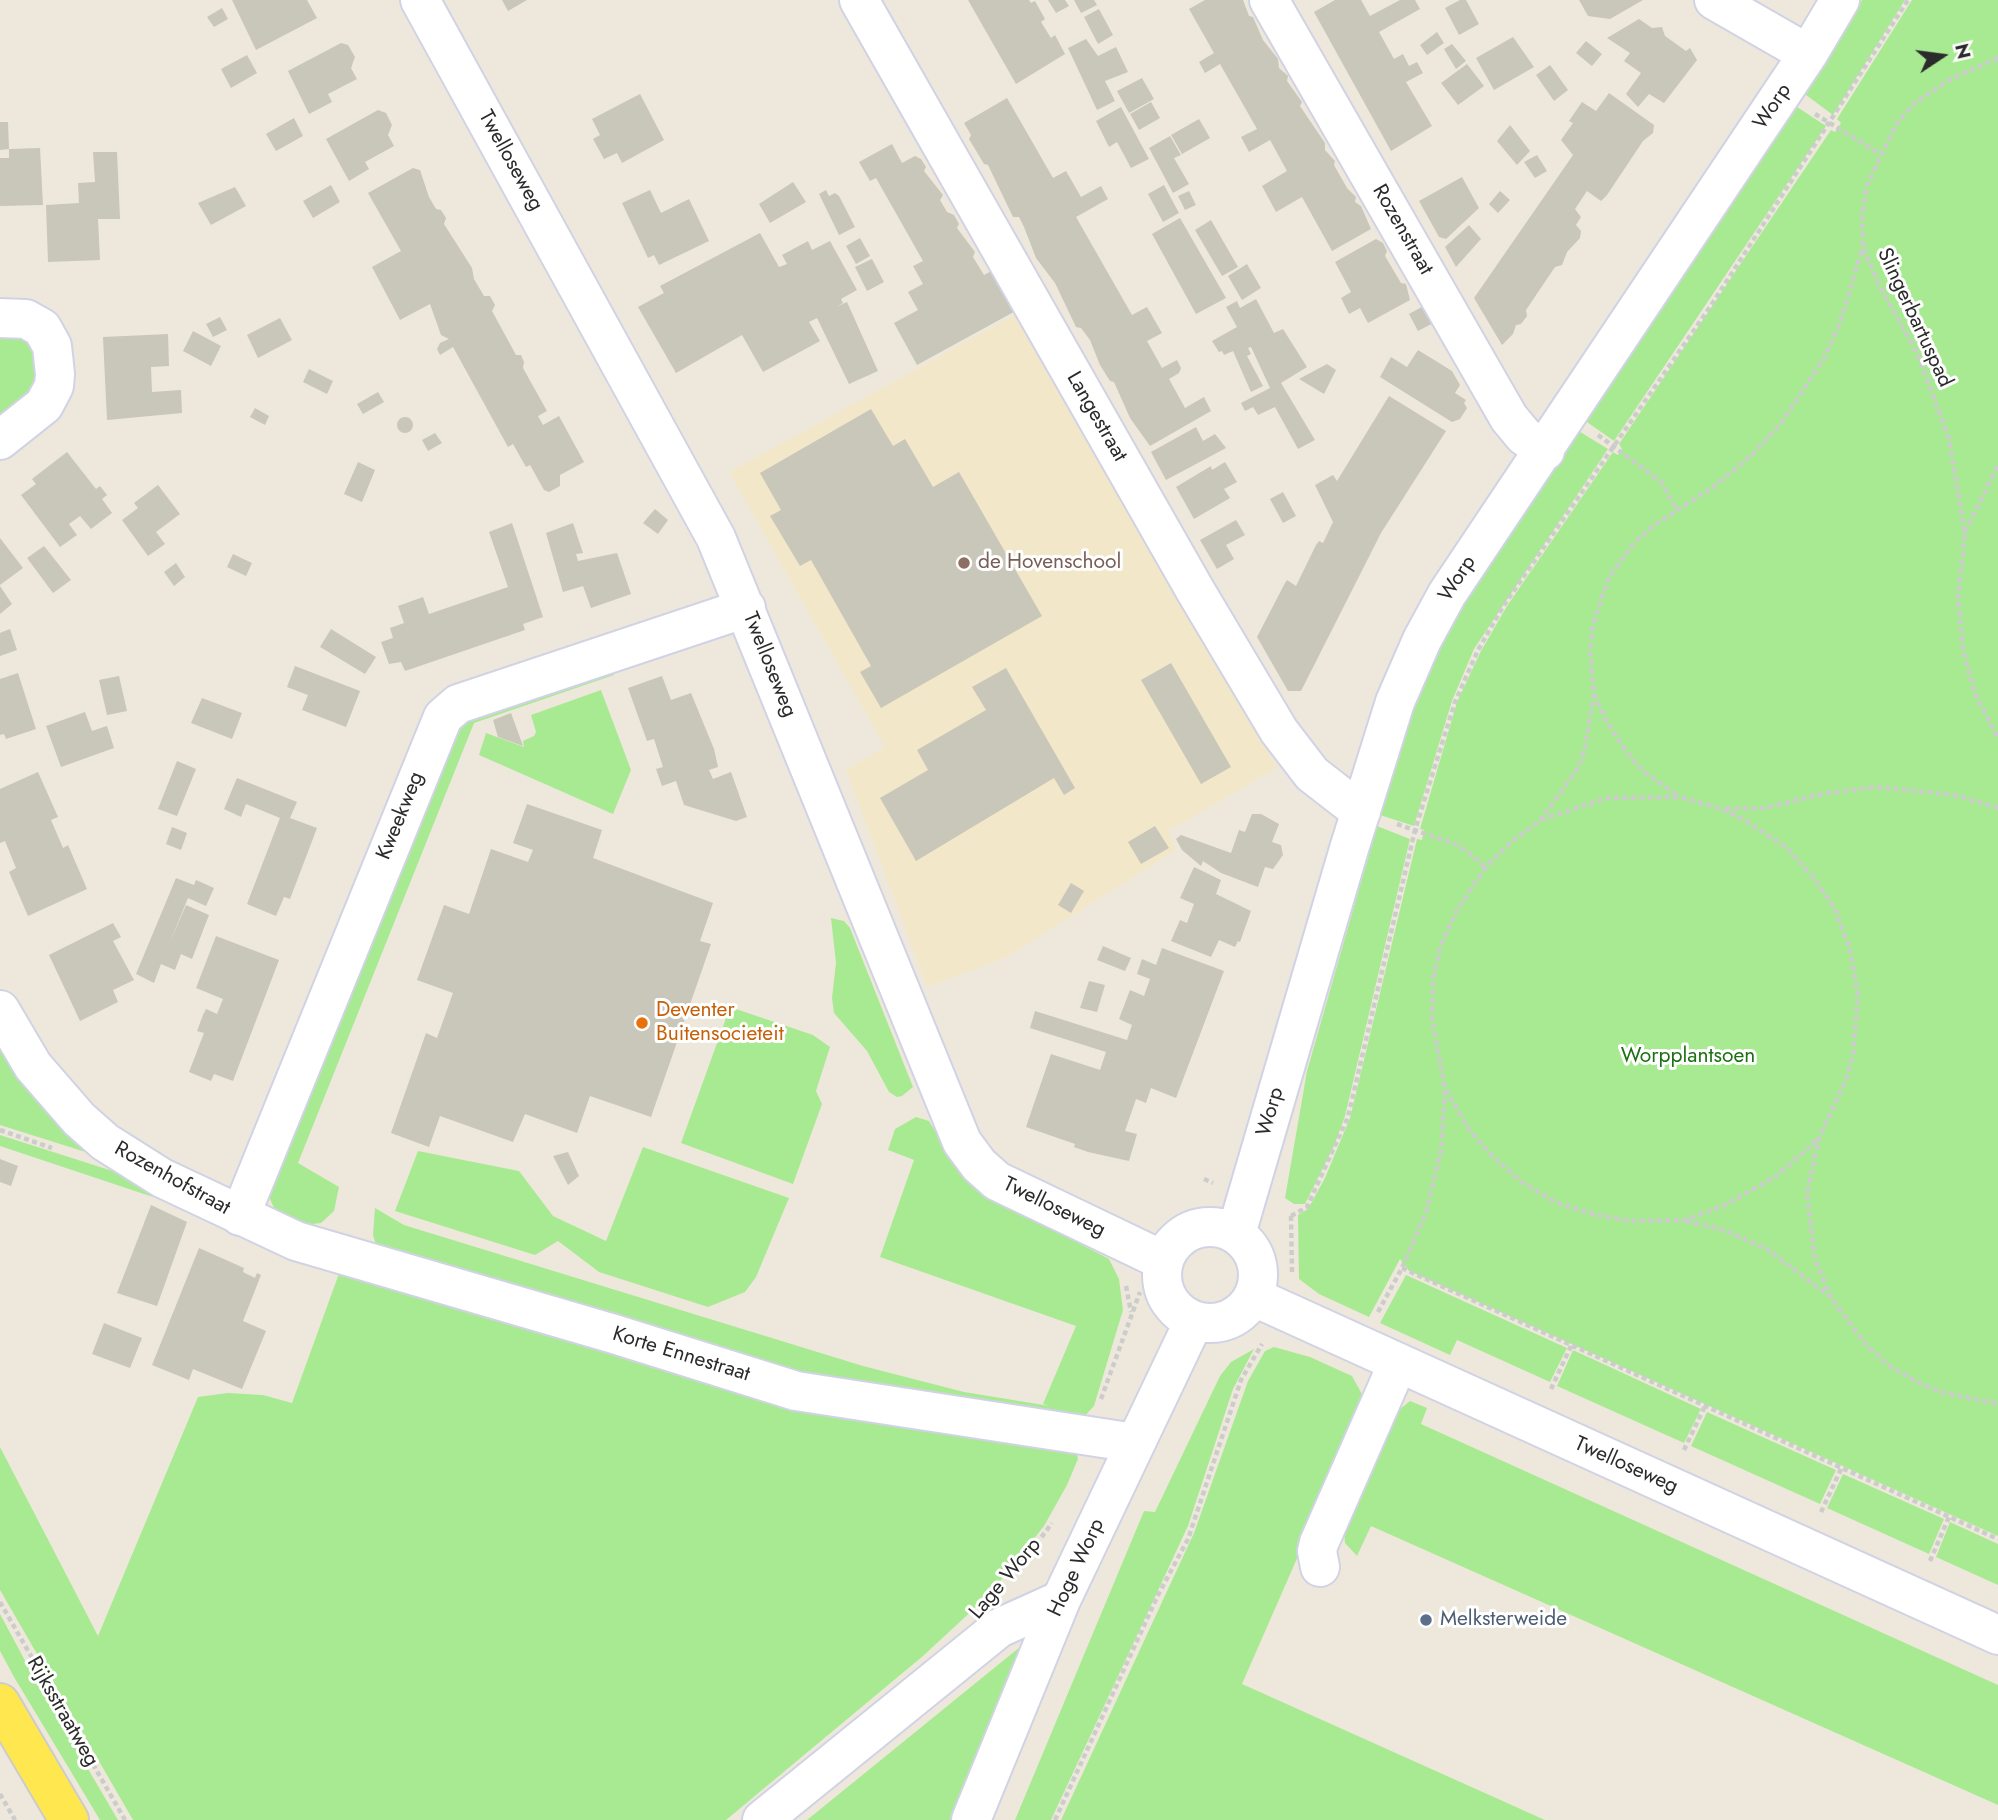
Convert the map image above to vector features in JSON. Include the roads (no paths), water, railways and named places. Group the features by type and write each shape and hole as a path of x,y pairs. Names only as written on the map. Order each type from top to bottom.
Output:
{"main road":[{"path":"0,1703 69,1820"}],"street":[{"name":"Twelloseweg","path":"420,0 716,538 962,1142 979,1165 997,1181 1164,1261"},
{"name":"Langestraat","path":"859,0 1195,590 1279,731 1312,774 1361,812"},
{"name":"Rozenstraat","path":"1269,0 1509,418 1524,436 1545,451"},
{"path":"1714,0 1808,54"},
{"name":"Worp","path":"1236,1234 1395,702 1422,640 1447,594 1808,54 1840,0"},
{"path":"0,318 26,319 41,328 52,346 55,374 54,386 44,405 0,440"},
{"name":"Kweekweg","path":"240,1216 443,717 458,704 746,608"},
{"name":"Rozenhofstraat","path":"0,1010 33,1066 96,1134 145,1168 240,1216"},
{"name":"Korte Ennestraat","path":"240,1216 296,1241 614,1334 796,1391 1135,1443"},
{"path":"1209,1227 1236,1234 1253,1251 1257,1262 1258,1286 1276,1298 1243,1311 1227,1322 1194,1321 1169,1301 1162,1276 1164,1261 1174,1243 1190,1232 1209,1227"},
{"name":"Twelloseweg","path":"1276,1298 1398,1363 1998,1634"},
{"name":"Hoge Worp","path":"971,1820 1061,1600 1194,1321"},
{"path":"1320,1567 1317,1551 1320,1543 1398,1363"},
{"name":"Lage Worp","path":"762,1820 999,1628 1061,1600"}],"place":[{"name":"de Hovenschool","path":"964,563"},
{"name":"Deventer Buitensocieteit","path":"642,1023"},
{"name":"Melksterweide","path":"1426,1620"}],"park label":[{"name":"Worpplantsoen","path":"1688,1057"}]}
